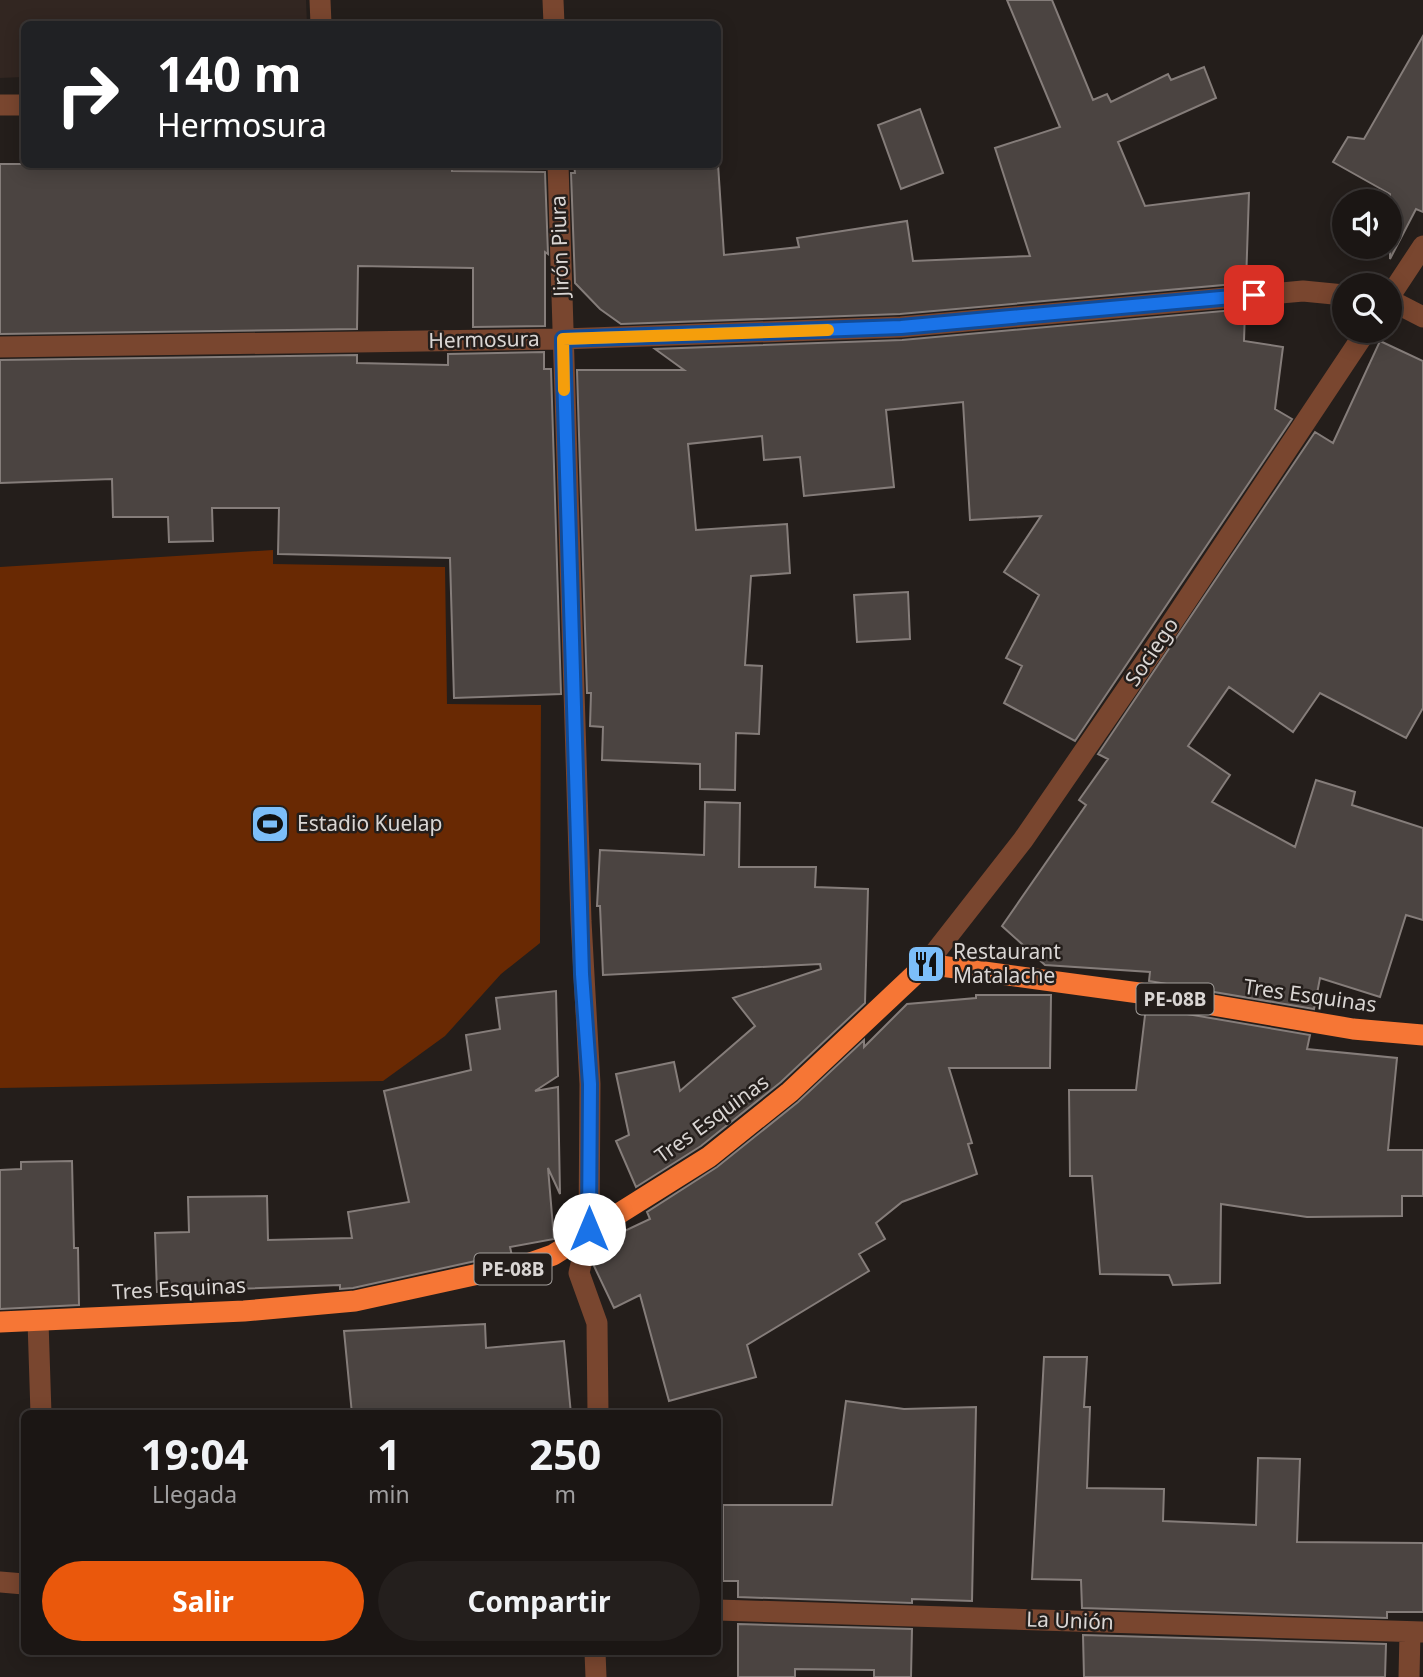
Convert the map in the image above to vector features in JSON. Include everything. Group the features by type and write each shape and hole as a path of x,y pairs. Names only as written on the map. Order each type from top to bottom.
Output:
{"highway":[{"name":"Tres Esquinas","path":"0,1322 355,1301 483,1273 505,1272 552,1255 589,1229 709,1157 790,1092 926,964 1154,995 1353,1029 1423,1035"}],"street":[{"path":"320,0 321,21"},
{"path":"553,0 554,21"},
{"path":"0,106 21,105"},
{"name":"Jirón Piura","path":"558,168 582,974 590,1084 589,1229 579,1273 597,1323 598,1410"},
{"path":"1402,279 1423,246"},
{"name":"Hermosura","path":"0,347 563,339 901,327 1304,291 1332,294"},
{"path":"1402,305 1423,317"},
{"name":"Sociego","path":"926,964 1030,829 1358,343"},
{"path":"38,1321 41,1410"},
{"path":"0,1582 21,1584"},
{"name":"La Unión","path":"721,1610 1416,1632"},
{"path":"1409,1677 1416,1632"},
{"path":"595,1655 596,1677"}],"shaded area":[{"path":"0,0 306,0 307,21 21,21 21,77 0,78"},
{"name":"Estadio Kuelap","path":"273,550 273,564 445,567 447,704 541,705 540,943 501,974 445,1036 383,1081 0,1088 0,567"}],"building":[{"path":"1007,0 1052,0 1093,100 1107,94 1111,102 1168,74 1171,80 1204,67 1216,98 1118,142 1145,206 1249,193 1246,283 900,314 621,324 600,309 575,283 571,173 575,173 574,168 718,168 724,255 799,247 797,238 907,221 913,261 1030,256 995,148 1060,127"},
{"path":"1423,36 1423,212 1416,209 1402,236 1402,189 1381,189 1333,162 1348,137 1364,139"},
{"path":"920,109 943,173 901,189 878,125"},
{"path":"0,164 21,164 21,168 452,168 452,171 545,172 548,254 545,252 545,326 473,327 473,268 358,266 357,329 0,334"},
{"path":"1245,309 1244,341 1283,347 1275,409 1292,419 1075,741 1004,703 1022,666 1006,658 1039,595 1004,572 1041,516 970,520 963,402 886,410 894,487 804,496 800,457 764,460 762,436 688,444 696,530 787,524 790,573 751,576 745,665 762,666 759,734 736,733 735,790 700,789 700,764 602,760 603,727 590,726 591,693 587,693 577,370 684,370 655,349 902,340"},
{"path":"1379,343 1423,361 1423,708 1406,738 1320,693 1293,732 1229,687 1188,746 1230,775 1212,802 1295,847 1316,780 1355,792 1352,805 1423,828 1423,920 1406,915 1380,997 1320,978 1314,1009 1149,981 1150,972 1045,965 1002,926 1086,805 1079,800 1108,759 1098,754 1315,432 1333,443"},
{"path":"544,352 544,369 551,369 561,694 454,698 450,558 278,554 279,508 212,508 213,541 169,542 168,517 113,517 112,479 0,483 0,360 357,355 357,363 448,365 448,354"},
{"path":"908,592 910,639 857,642 854,595"},
{"path":"705,802 740,803 739,867 816,867 815,887 868,889 865,1003 781,1082 701,1146 636,1187 616,1141 629,1135 616,1074 674,1062 680,1091 755,1026 733,998 821,969 820,964 603,975 600,906 597,906 600,850 704,855"},
{"path":"556,991 558,1076 535,1091 558,1087 560,1194 548,1168 554,1239 510,1247 512,1256 505,1258 480,1260 353,1288 340,1289 340,1285 157,1292 155,1233 189,1232 188,1197 267,1196 268,1240 352,1238 348,1212 409,1202 384,1091 471,1070 466,1035 500,1029 496,998"},
{"path":"976,995 1051,995 1050,1068 949,1068 972,1143 968,1144 977,1174 902,1202 876,1223 885,1239 859,1254 869,1271 747,1345 756,1377 669,1401 640,1295 614,1308 594,1266 599,1243 650,1219 647,1212 717,1167 798,1102 864,1040 864,1047 907,1004 976,998"},
{"path":"1146,1007 1310,1035 1307,1049 1397,1058 1388,1150 1423,1150 1423,1196 1402,1196 1402,1216 1307,1217 1221,1204 1220,1283 1173,1285 1169,1275 1100,1274 1092,1176 1070,1176 1069,1090 1136,1090"},
{"path":"72,1161 74,1248 78,1248 79,1305 0,1309 0,1170 21,1169 21,1162"},
{"path":"485,1324 486,1348 564,1341 571,1410 352,1410 344,1331"},
{"path":"1044,1357 1087,1357 1084,1407 1090,1407 1087,1488 1164,1489 1163,1521 1256,1525 1258,1458 1300,1459 1297,1542 1423,1543 1423,1612 1387,1612 1387,1618 1082,1608 1081,1580 1032,1579"},
{"path":"846,1401 904,1409 976,1407 972,1601 912,1599 912,1603 738,1597 738,1581 723,1581 723,1505 832,1505"},
{"path":"738,1624 912,1629 911,1677 874,1677 874,1670 795,1669 795,1677 738,1677"},
{"path":"1083,1635 1386,1644 1385,1677 1084,1677"}],"slow traffic":[{"path":"564,390 563,339 828,330"}],"place":[{"name":"Estadio Kuelap","path":"270,824"},
{"name":"Restaurant Matalache","path":"926,964"}],"route":[{"path":"589,1229 590,1084 582,974 563,339 901,327 1254,295"}]}
